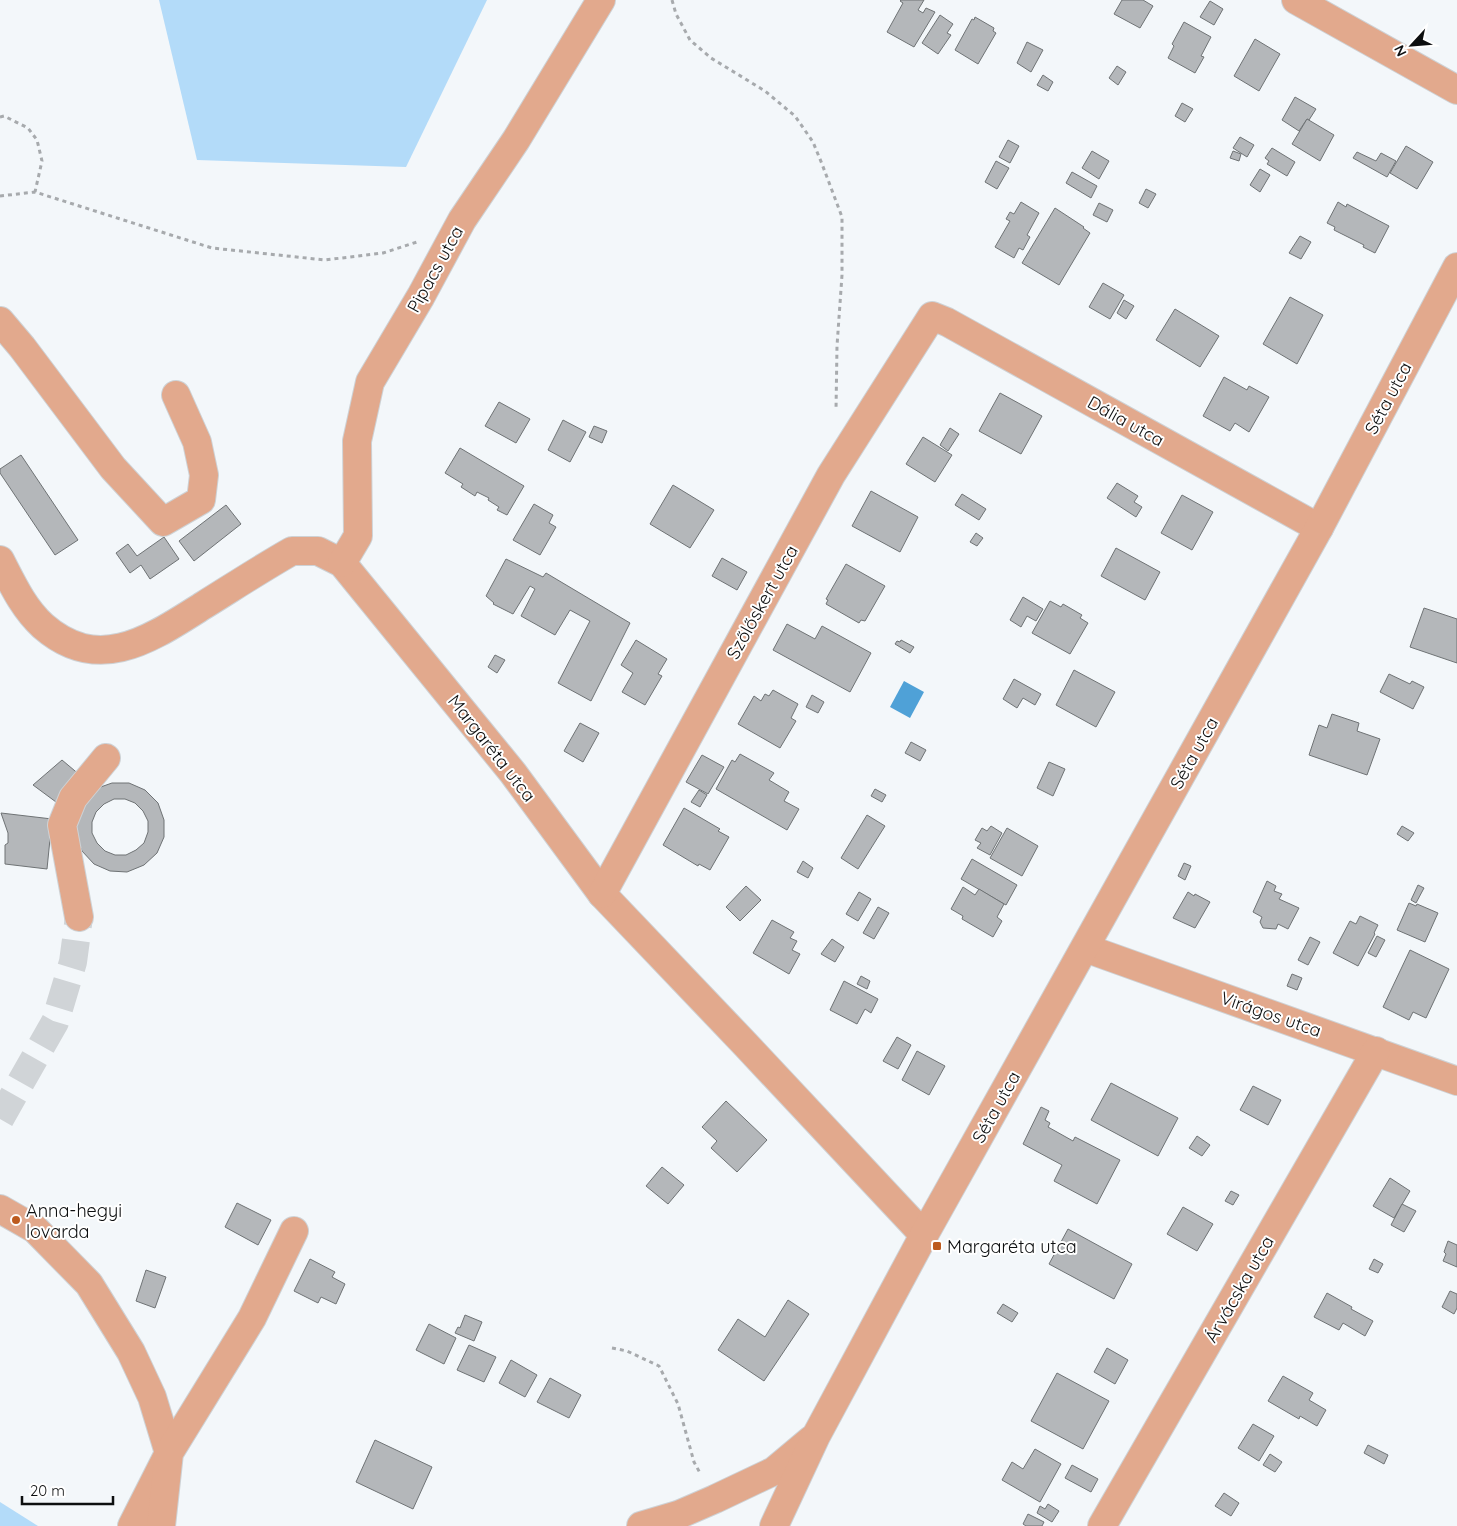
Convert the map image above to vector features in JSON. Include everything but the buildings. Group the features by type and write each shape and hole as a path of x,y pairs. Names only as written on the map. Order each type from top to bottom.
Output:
{"street":[{"name":"Pipacs utca","path":"342,563 358,536 357,440 370,382 422,296 462,220 516,140 601,0"},
{"path":"1296,0 1457,90"},
{"name":"Séta utca","path":"774,1526 816,1436 924,1235 1319,528 1457,267"},
{"name":"Dália utca","path":"932,316 947,322 1319,528"},
{"name":"Szőlőskert utca","path":"602,894 831,475 932,316"},
{"path":"0,321 22,347 113,468 164,522 201,500 204,475 197,442 176,395"},
{"name":"Margaréta utca","path":"0,560 22,600 43,626 66,643 97,650 126,647 153,637 292,551 318,551 342,563 513,773 602,894 924,1235"},
{"path":"78,917 62,825 73,798 106,758"},
{"name":"Virágos utca","path":"1085,948 1457,1080"},
{"name":"Árvácska utca","path":"1102,1526 1376,1051"},
{"path":"0,1209 35,1229 89,1284 131,1352 152,1398 168,1453 161,1526"},
{"path":"132,1526 168,1453 252,1318 294,1231"},
{"path":"641,1526 715,1499 774,1470 816,1436"}],"path":[{"path":"672,0 676,14 690,40 711,58 765,91 796,116 813,142 822,164 842,217 842,275 837,346 836,414"},
{"path":"0,117 4,116 28,128 37,140 42,161 35,192"},
{"path":"0,196 35,192 212,248 325,260 383,253 424,240 462,220"},
{"path":"612,1348 627,1352 659,1366 678,1404 694,1462 715,1499"}],"shaded area":[{"path":"159,0 487,0 406,167 197,160"},
{"path":"0,1502 38,1526 0,1526"}],"water":[{"path":"904,681 924,692 910,718 890,707"}],"tunnel":[{"path":"0,1119 55,1022 73,962 79,917"}],"place":[{"name":"Anna-hegyi lovarda","path":"16,1220"},
{"name":"Margaréta utca","path":"937,1246"}]}
